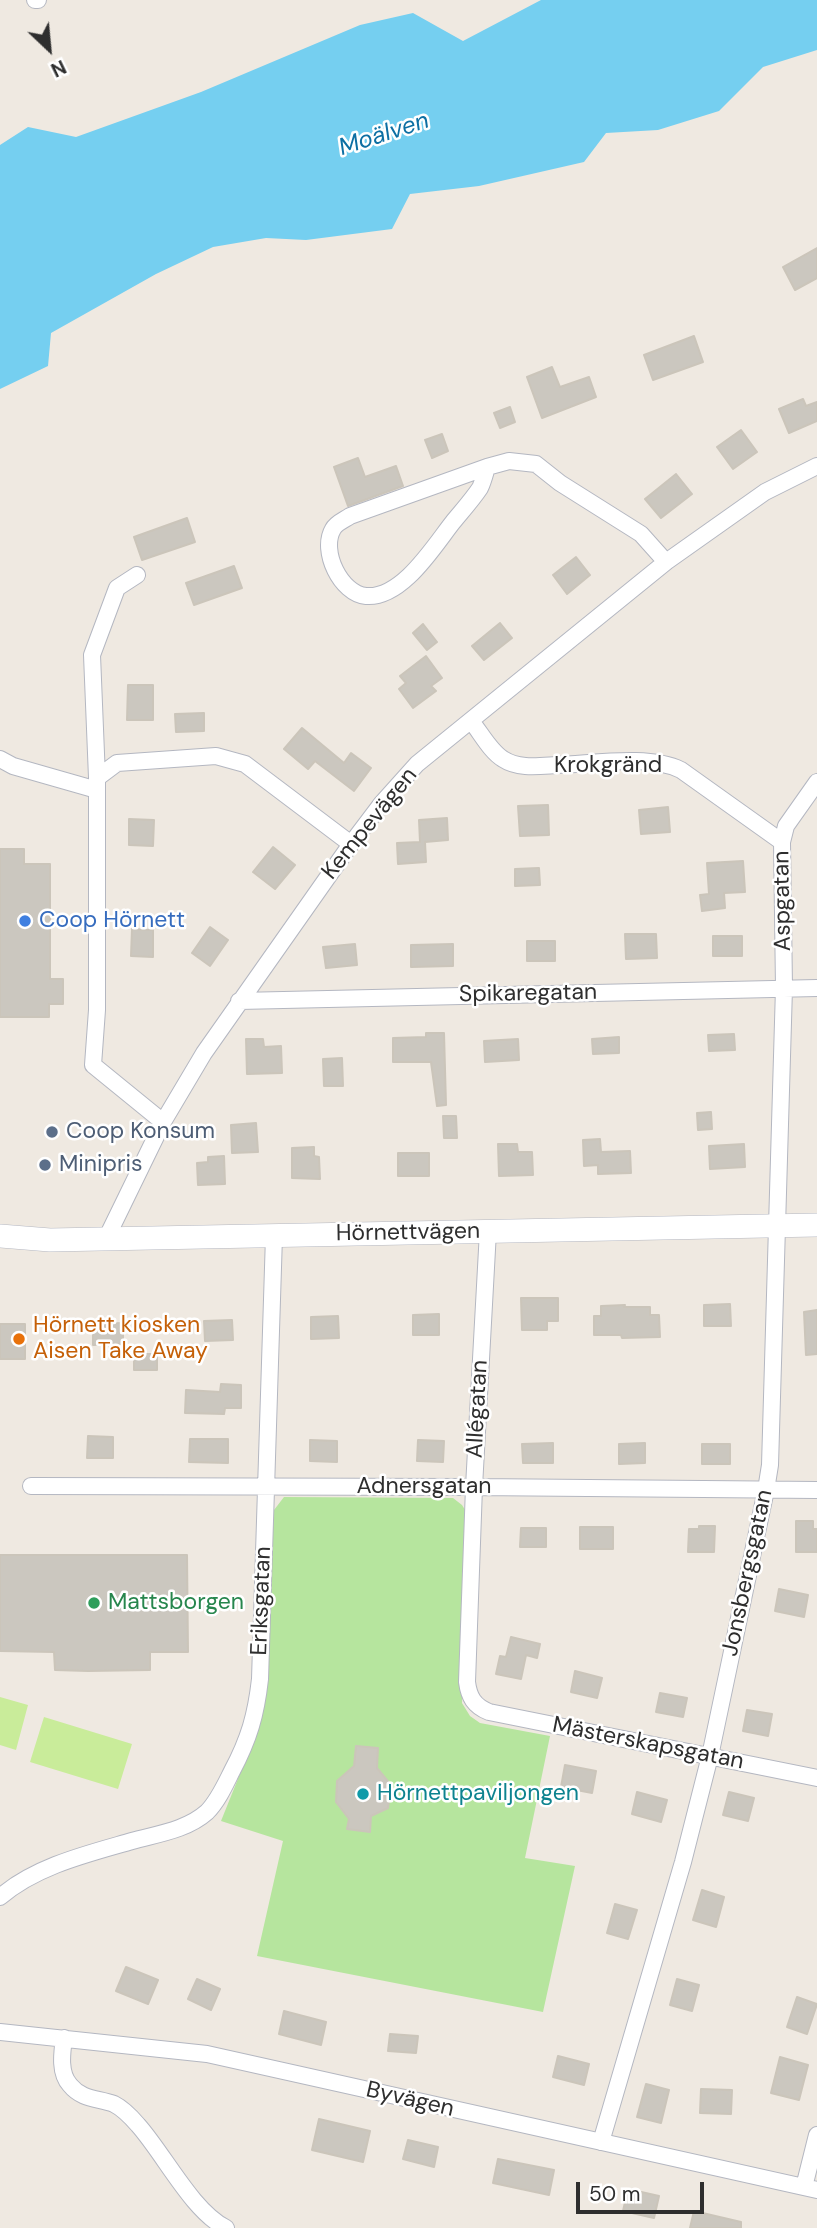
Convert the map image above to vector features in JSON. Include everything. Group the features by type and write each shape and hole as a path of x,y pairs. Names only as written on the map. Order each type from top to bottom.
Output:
{"street":[{"path":"487,467 481,486 421,563 400,584 383,593 368,596 352,593 341,582 331,554 330,538 334,526 350,516 487,467 509,461 536,464 560,483 641,534 666,562"},
{"name":"Kempevägen","path":"106,1239 163,1122 204,1053 351,844 382,803 417,764 666,562 765,492 817,466"},
{"path":"137,575 117,588 92,654 97,784 97,1010 93,1065 163,1122"},
{"name":"Krokgränd","path":"471,721 501,758 514,764 668,764 681,770 782,842"},
{"path":"97,784 117,763 216,757 245,764 351,844"},
{"path":"0,759 13,766 97,784"},
{"name":"Aspgatan","path":"784,988 782,842 786,826 817,782"},
{"name":"Jonsbergsgatan","path":"601,2142 710,1756 770,1465 784,988"},
{"name":"Spikaregatan","path":"239,1001 817,988"},
{"name":"Hörnettvägen","path":"0,1236 50,1240 817,1225"},
{"name":"Allégatan","path":"479,1708 468,1692 467,1682 488,1231"},
{"name":"Eriksgatan","path":"0,1897 16,1883 66,1860 193,1822 216,1800 242,1752 257,1712 260,1679 274,1236"},
{"path":"0,1251 50,1240"},
{"name":"Adnersgatan","path":"31,1486 817,1490"},
{"name":"Mästerskapsgatan","path":"479,1708 817,1778"},
{"name":"Byvägen","path":"0,2032 207,2054 811,2188"},
{"path":"64,2038 61,2060 68,2084 86,2098 116,2105 138,2125 183,2187 218,2224 226,2228"},
{"path":"811,2188 817,2135"}],"green space":[{"path":"284,1497 453,1498 467,1513 462,1703 470,1716 480,1723 550,1736 525,1858 575,1866 543,2012 257,1956 283,1841 221,1821 258,1729 264,1688 274,1510"},
{"path":"0,1697 28,1705 16,1750 0,1745"},
{"path":"44,1717 132,1744 118,1789 30,1762"}],"water":[{"name":"Moälven","path":"541,0 817,0 817,50 763,67 719,111 658,130 606,133 584,162 479,186 410,194 392,229 306,240 266,238 213,247 156,274 51,333 48,366 0,389 0,145 28,127 76,137 201,92 360,25 413,13 463,41"}],"building":[{"path":"817,248 817,278 795,290 783,267"},
{"path":"694,336 703,362 653,380 644,355"},
{"path":"552,367 560,387 589,377 596,397 542,418 527,377"},
{"path":"803,399 806,406 817,402 817,421 789,433 779,409"},
{"path":"510,407 515,422 500,428 494,413"},
{"path":"741,430 757,452 733,469 717,447"},
{"path":"442,434 448,451 432,458 425,440"},
{"path":"358,458 365,477 396,466 403,486 348,506 334,467"},
{"path":"676,474 692,494 661,518 645,499"},
{"path":"187,518 195,542 142,560 134,537"},
{"path":"576,557 590,575 567,594 553,575"},
{"path":"234,566 242,588 194,605 186,583"},
{"path":"500,623 512,638 484,660 472,646"},
{"path":"423,624 437,642 427,650 413,633"},
{"path":"426,656 442,678 431,686 436,691 413,708 399,689 406,683 400,676"},
{"path":"128,685 153,685 153,720 127,720"},
{"path":"204,713 204,731 176,732 175,714"},
{"path":"302,728 344,763 351,753 371,768 354,791 315,761 308,769 284,749"},
{"path":"548,805 549,835 520,836 518,806"},
{"path":"668,807 670,832 641,834 639,810"},
{"path":"447,818 448,840 425,842 426,862 398,864 397,843 420,842 419,820"},
{"path":"129,819 154,820 153,846 129,845"},
{"path":"273,847 295,865 275,889 253,872"},
{"name":"Coop Hörnett","path":"0,849 24,849 24,864 50,864 50,979 63,979 63,1004 49,1004 49,1017 0,1017"},
{"path":"743,861 745,892 724,893 725,908 702,911 700,895 709,894 707,863"},
{"path":"539,868 540,885 515,886 515,869"},
{"path":"210,927 228,940 210,966 192,953"},
{"path":"132,929 153,930 153,957 131,956"},
{"path":"625,934 656,934 657,958 626,959"},
{"path":"713,936 742,936 742,956 713,956"},
{"path":"527,941 555,941 555,961 527,961"},
{"path":"355,944 357,965 326,968 323,947"},
{"path":"453,944 453,966 411,967 411,945"},
{"path":"426,1033 444,1033 446,1105 437,1106 431,1062 393,1062 393,1038 426,1037"},
{"path":"734,1034 735,1050 709,1051 708,1035"},
{"path":"619,1037 619,1053 593,1054 592,1039"},
{"path":"246,1039 263,1039 264,1047 281,1046 282,1073 247,1074"},
{"path":"518,1039 519,1060 485,1062 484,1041"},
{"path":"342,1058 343,1086 324,1086 323,1059"},
{"path":"711,1112 712,1129 698,1130 697,1113"},
{"path":"443,1116 456,1116 457,1138 444,1138"},
{"path":"256,1123 258,1152 232,1153 231,1125"},
{"path":"600,1139 601,1152 630,1151 631,1173 598,1174 598,1165 584,1166 583,1140"},
{"path":"498,1144 517,1144 518,1152 532,1152 533,1175 499,1176"},
{"path":"744,1144 745,1167 710,1169 709,1146"},
{"path":"314,1147 314,1156 319,1157 320,1179 292,1178 292,1148"},
{"path":"398,1153 429,1153 429,1176 398,1176"},
{"path":"224,1156 225,1184 198,1185 197,1163 208,1162 208,1157"},
{"path":"521,1298 558,1298 558,1321 547,1321 547,1330 522,1330"},
{"path":"730,1304 731,1326 704,1326 704,1305"},
{"path":"625,1305 624,1307 650,1307 650,1315 659,1315 660,1337 622,1338 621,1335 594,1335 594,1316 601,1316 601,1306"},
{"path":"817,1310 817,1354 806,1355 804,1312"},
{"path":"439,1314 439,1335 413,1335 413,1315"},
{"path":"338,1316 339,1338 311,1339 311,1317"},
{"path":"232,1320 233,1340 205,1341 204,1321"},
{"path":"123,1323 123,1344 93,1345 93,1324"},
{"path":"0,1324 25,1324 25,1359 0,1359"},
{"path":"134,1354 157,1354 157,1370 134,1370"},
{"path":"221,1384 241,1385 241,1408 225,1408 224,1414 185,1413 186,1390 220,1392"},
{"path":"88,1436 113,1437 113,1458 87,1458"},
{"path":"190,1439 228,1439 228,1463 189,1462"},
{"path":"310,1440 337,1441 337,1462 310,1461"},
{"path":"418,1440 444,1441 443,1462 417,1461"},
{"path":"553,1443 553,1463 523,1463 522,1444"},
{"path":"645,1443 645,1463 619,1464 619,1444"},
{"path":"702,1444 730,1444 730,1464 702,1464"},
{"path":"796,1521 813,1521 813,1529 817,1529 817,1552 796,1552"},
{"path":"699,1526 715,1526 714,1552 688,1552 689,1529 699,1529"},
{"path":"580,1527 613,1527 613,1549 580,1549"},
{"path":"521,1528 546,1528 546,1547 520,1547"},
{"name":"Mattsborgen","path":"0,1555 187,1555 188,1652 150,1652 150,1670 88,1671 55,1670 54,1652 0,1651"},
{"path":"779,1589 808,1595 804,1617 775,1611"},
{"path":"511,1637 540,1644 537,1658 526,1655 521,1679 496,1674 500,1656 506,1657"},
{"path":"575,1671 602,1678 597,1698 571,1692"},
{"path":"660,1693 687,1698 683,1717 656,1712"},
{"path":"747,1710 772,1714 768,1736 743,1731"},
{"name":"Hörnettpaviljongen","path":"356,1746 378,1748 377,1768 391,1785 388,1808 371,1816 370,1832 347,1829 349,1819 336,1802 337,1781 354,1766"},
{"path":"565,1765 596,1771 592,1793 561,1787"},
{"path":"637,1792 667,1800 661,1822 632,1814"},
{"path":"729,1792 754,1798 748,1821 723,1815"},
{"path":"702,1890 724,1897 716,1927 693,1920"},
{"path":"615,1904 637,1910 628,1939 607,1933"},
{"path":"126,1967 158,1980 148,2004 116,1991"},
{"path":"197,1979 220,1989 211,2010 188,1999"},
{"path":"677,1979 699,1985 692,2011 670,2005"},
{"path":"797,1997 817,2004 807,2034 787,2027"},
{"path":"284,2011 326,2022 321,2045 279,2034"},
{"path":"390,2034 418,2036 416,2053 388,2051"},
{"path":"558,2056 589,2064 584,2085 553,2077"},
{"path":"780,2057 808,2065 799,2100 771,2093"},
{"path":"646,2084 669,2090 661,2123 637,2117"},
{"path":"701,2089 732,2090 731,2114 700,2113"},
{"path":"319,2119 370,2131 363,2162 312,2150"},
{"path":"408,2140 438,2147 434,2167 403,2159"},
{"path":"498,2159 554,2170 549,2195 493,2183"},
{"path":"628,2189 659,2196 654,2218 623,2211"},
{"path":"694,2211 741,2222 741,2228 690,2228"}],"place":[{"name":"Coop Hörnett","path":"25,921"},
{"name":"Coop Konsum","path":"52,1132"},
{"name":"Minipris","path":"45,1165"},
{"name":"Hörnett kiosken Aisen Take Away","path":"19,1339"},
{"name":"Mattsborgen","path":"94,1603"},
{"name":"Hörnettpaviljongen","path":"363,1794"}]}
